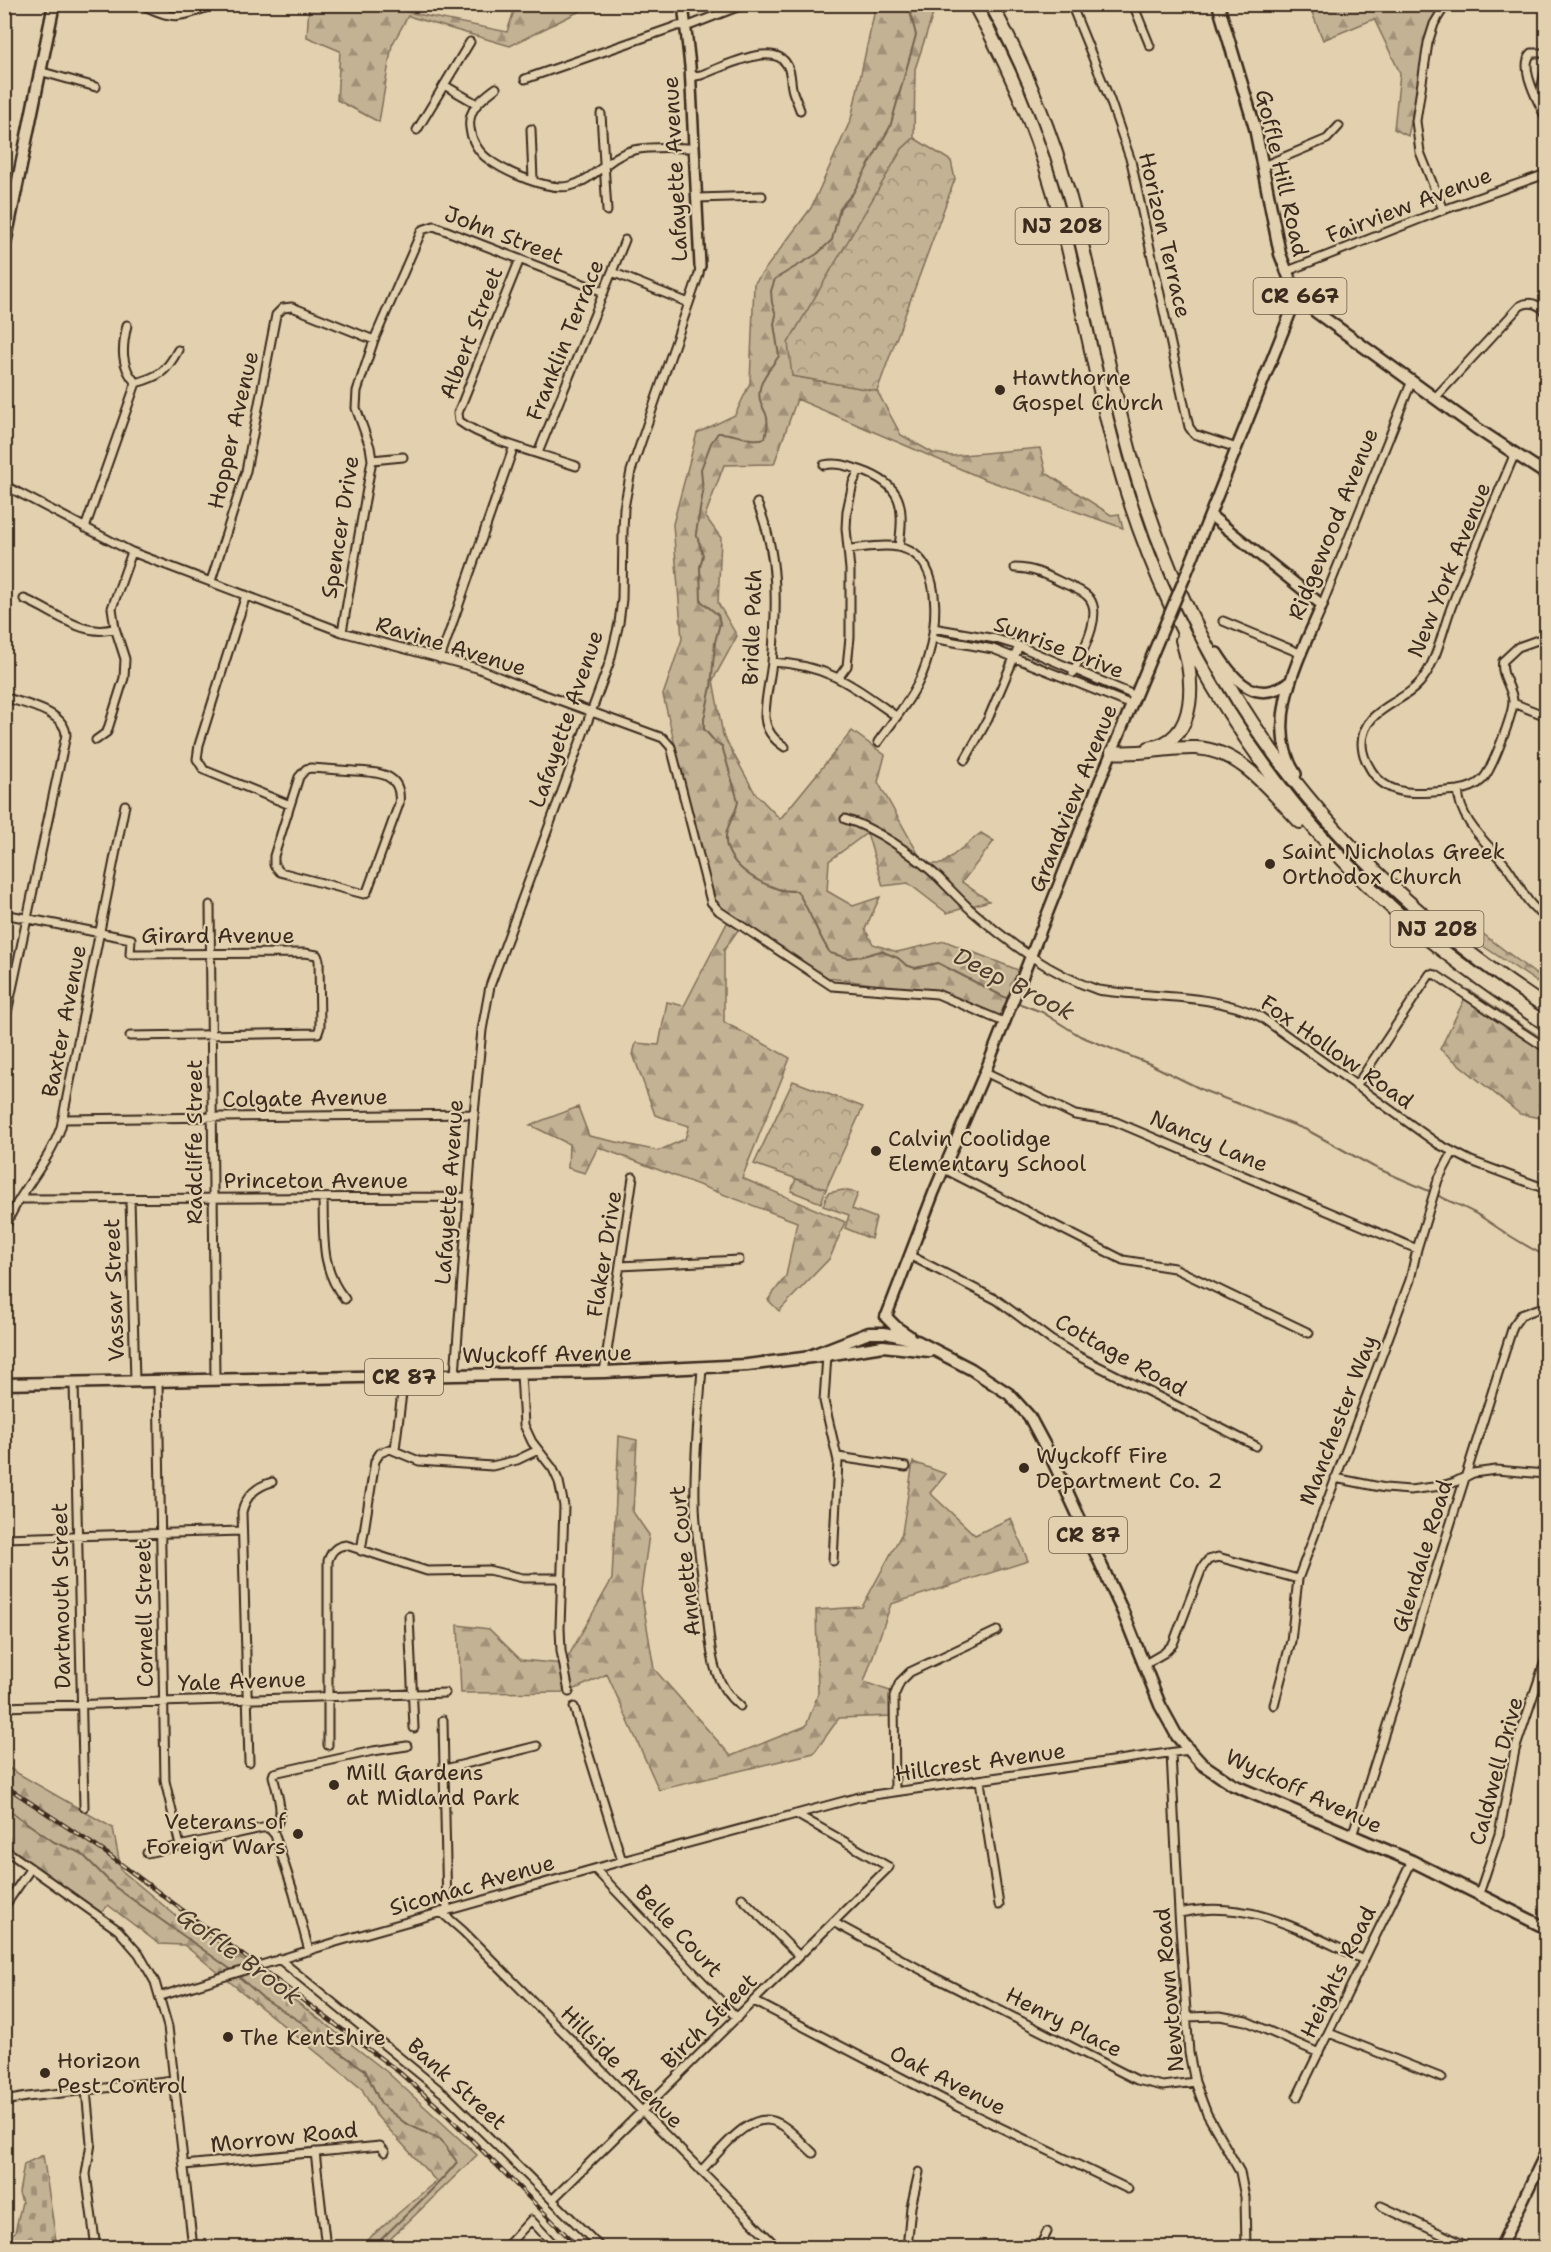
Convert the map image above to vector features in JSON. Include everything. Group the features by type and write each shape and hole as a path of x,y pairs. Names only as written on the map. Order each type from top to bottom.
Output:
{"highway":[{"name":"NJ 208","path":"974,4 1014,82 1048,174 1061,220 1117,460 1139,530 1168,599 1214,688 1252,747 1297,808 1362,879 1435,945 1546,1024"},
{"name":"NJ 208","path":"990,4 1030,84 1061,170 1081,241 1130,454 1153,525 1181,595 1214,660 1250,720 1292,779 1340,836 1389,886 1426,919 1482,963 1546,1007"},
{"path":"1112,752 1155,748 1174,736 1184,721 1190,704 1190,677 1185,651 1168,599"},
{"path":"1112,752 1128,754 1196,748 1230,758 1250,771 1302,824 1362,879"}],"main road":[{"path":"4,249 54,4"},
{"name":"Goffle Hill Road","path":"1218,4 1255,128 1285,272 1298,294 1316,312 1411,383 1546,474"},
{"path":"883,1346 886,1317"},
{"path":"886,1317 897,1328 917,1341"},
{"name":"Wyckoff Avenue","path":"802,1359 869,1333 885,1333 917,1341 997,1385 1029,1416 1052,1459 1145,1664 1167,1720 1189,1750 1217,1775 1233,1785 1412,1862 1546,1928"},
{"name":"Wyckoff Avenue","path":"4,1384 455,1376 702,1368 827,1356 883,1346 912,1348 943,1355"}],"street":[{"path":"141,4 167,16 178,16 215,4"},
{"name":"Lafayette Avenue","path":"455,1376 474,1114 482,1030 490,986 610,661 622,599 624,508 631,471 699,274 690,76 683,4"},
{"path":"525,79 745,4"},
{"name":"Horizon Terrace","path":"1071,4 1110,100 1131,161 1189,427 1194,434 1237,448"},
{"path":"1132,4 1150,46"},
{"path":"1443,210 1420,152 1416,121 1428,43 1434,24 1446,4"},
{"path":"417,130 470,42"},
{"path":"1546,57 1544,53 1532,53 1526,62 1532,86 1546,119"},
{"path":"690,76 701,75 763,54 774,54 781,57 789,67 792,91 800,110"},
{"path":"1542,107 1541,90 1546,68"},
{"path":"39,71 96,87"},
{"path":"444,86 477,104"},
{"path":"496,88 472,111 469,126 479,150 487,159 505,169 547,186 571,185 621,155 634,150 694,148"},
{"path":"601,114 607,211"},
{"path":"1263,166 1327,139 1339,126"},
{"path":"531,129 533,180"},
{"name":"Fairview Avenue","path":"1285,272 1443,210 1546,174"},
{"path":"697,198 762,196"},
{"name":"John Street","path":"424,228 434,226 604,292"},
{"name":"Spencer Drive","path":"342,632 372,460 370,447 356,408 356,400 374,340 424,228"},
{"name":"Franklin Terrace","path":"538,453 625,240"},
{"name":"Albert Street","path":"514,446 466,426 459,421 458,413 520,259"},
{"path":"612,272 689,303"},
{"name":"Grandview Avenue","path":"886,1317 985,1072 1029,956 1185,577 1298,294"},
{"path":"1434,399 1520,306 1530,303 1541,307 1546,312"},
{"name":"Hopper Avenue","path":"211,582 246,471 275,319 279,311 292,307 374,340"},
{"path":"127,325 122,348 127,373 136,383"},
{"path":"136,383 155,377 167,370 178,350"},
{"path":"86,528 136,383"},
{"name":"Ridgewood Avenue","path":"1340,836 1295,773 1284,750 1282,723 1291,681 1411,383"},
{"path":"514,446 576,466"},
{"name":"Franklin Terrace","path":"440,659 514,446"},
{"name":"New York Avenue","path":"1513,703 1511,715 1486,775 1474,786 1458,790 1402,792 1388,788 1376,778 1366,762 1363,753 1363,736 1369,722 1374,715 1411,693 1430,668 1453,604 1515,453"},
{"path":"372,460 403,457"},
{"path":"824,465 834,463 880,477 895,490 903,516 899,547"},
{"path":"839,677 847,666 850,637 847,511 853,483 859,470"},
{"name":"Ravine Avenue","path":"4,485 132,552 342,632 477,668 663,738 669,743 711,902 719,911 832,986 937,994 1004,1022"},
{"name":"Bridle Path","path":"756,503 771,544 774,567 775,611 772,662 765,718 770,734 785,747"},
{"path":"1210,515 1322,605"},
{"path":"848,549 899,547 917,557 928,574 935,597 930,653 919,682 878,742"},
{"path":"96,740 107,732 124,678 124,658 112,617 114,599 132,552"},
{"path":"1015,568 1029,568 1037,571 1076,589 1090,599 1094,611 1094,624 1070,680"},
{"path":"246,595 198,744 197,759 204,770 290,805"},
{"path":"1181,595 1225,665 1242,685 1265,692 1291,681"},
{"path":"24,599 84,628 99,632 115,628"},
{"path":"1223,621 1302,654"},
{"name":"Sunrise Drive","path":"933,628 996,639 1019,646 1136,696"},
{"path":"1544,637 1518,646 1503,661 1503,672 1510,685 1513,703 1546,716"},
{"name":"Sunrise Drive","path":"932,638 993,649 1132,705"},
{"path":"965,760 988,719 1019,646"},
{"path":"772,662 811,667 839,677 896,716"},
{"path":"4,697 52,715 64,724 66,735 4,1027"},
{"path":"306,769 380,772 391,778 399,790 399,804 367,892 361,895 276,869 273,861 290,805 299,777 306,769"},
{"path":"1458,790 1460,805 1469,823 1506,867 1529,904 1546,917"},
{"name":"Baxter Avenue","path":"4,1231 13,1210 51,1152 63,1119 125,805"},
{"name":"Fox Hollow Road","path":"845,819 862,826 917,860 937,876 969,909 1029,956 1098,990 1222,1003 1248,1011 1261,1017 1438,1144 1471,1161 1546,1188"},
{"name":"Radcliffe Street","path":"210,905 215,1379"},
{"path":"4,914 100,932"},
{"name":"Girard Avenue","path":"100,932 131,939 129,954 211,952 317,955 320,1027 318,1033 212,1035"},
{"path":"1356,1086 1430,974 1436,975 1546,1048"},
{"path":"130,1036 212,1035"},
{"name":"Nancy Lane","path":"985,1072 1075,1115 1114,1121 1417,1249"},
{"name":"Colgate Avenue","path":"63,1119 474,1114"},
{"name":"Manchester Way","path":"1274,1705 1291,1641 1298,1579 1415,1266 1417,1249 1438,1180 1454,1152"},
{"path":"944,1169 1123,1260 1174,1268 1309,1333"},
{"name":"Flaker Drive","path":"604,1372 633,1178"},
{"name":"Princeton Avenue","path":"20,1199 468,1197"},
{"path":"323,1198 326,1263 334,1284 345,1299"},
{"name":"Vassar Street","path":"130,1199 135,1381"},
{"name":"Cottage Road","path":"909,1256 997,1300 1051,1340 1078,1356 1256,1446"},
{"path":"620,1266 739,1260"},
{"name":"Glendale Road","path":"1352,1836 1513,1326 1521,1315 1546,1306"},
{"path":"827,1356 824,1401 838,1457 833,1561"},
{"name":"Annette Court","path":"702,1368 695,1471 697,1537 714,1666 722,1686 740,1706"},
{"path":"521,1374 524,1425 532,1442 553,1469 564,1506 561,1651 569,1692"},
{"path":"395,1449 404,1377"},
{"name":"Cornell Street","path":"158,1380 165,1780 180,1846"},
{"name":"Dartmouth Street","path":"74,1383 84,1807"},
{"path":"361,1551 375,1461 380,1452 395,1449 419,1461 480,1466 504,1464 538,1450"},
{"path":"838,1457 906,1467"},
{"path":"1335,1478 1385,1488 1410,1490 1441,1486 1473,1473 1496,1470 1546,1474"},
{"path":"249,1762 242,1512 247,1498 256,1488 272,1482"},
{"path":"4,1538 242,1531"},
{"path":"328,1745 328,1561 332,1551 341,1546 428,1571 488,1570 523,1578 561,1578"},
{"path":"1145,1664 1164,1653 1173,1644 1202,1568 1208,1560 1218,1557 1298,1579"},
{"path":"409,1616 414,1728"},
{"path":"895,1792 894,1696 900,1682 910,1672 997,1631"},
{"name":"Caldwell Drive","path":"1479,1894 1499,1834 1515,1750 1546,1658"},
{"name":"Yale Avenue","path":"4,1707 445,1693"},
{"path":"574,1707 622,1861"},
{"path":"443,1720 444,1911"},
{"path":"272,1831 277,1826 280,1813 274,1773 407,1746"},
{"path":"445,1768 537,1746"},
{"name":"Hillcrest Avenue","path":"796,1814 859,1797 1189,1750"},
{"name":"Newtown Road","path":"1170,1753 1189,2053 1195,2082 1207,2114 1240,2172 1245,2197 1246,2247"},
{"path":"980,1781 999,1905"},
{"name":"Sicomac Avenue","path":"161,1996 444,1911 796,1814"},
{"name":"Birch Street","path":"554,2199 888,1867 796,1814"},
{"path":"147,1853 262,1828 272,1831"},
{"path":"272,1831 286,1864 309,1951"},
{"path":"4,1850 118,1930 147,1966 161,1996 168,2026 193,2247"},
{"name":"Heights Road","path":"1297,2097 1412,1862"},
{"path":"4,1907 31,1868"},
{"name":"Belle Court","path":"595,1869 737,2018"},
{"path":"742,1898 799,1956"},
{"path":"1179,1913 1217,1908 1269,1917 1364,1960"},
{"name":"Hillside Avenue","path":"444,1911 777,2247"},
{"name":"Henry Place","path":"833,1922 1137,2080 1163,2086 1195,2082"},
{"name":"Bank Street","path":"279,1959 419,2071 554,2199 601,2247"},
{"name":"Oak Avenue","path":"754,2001 958,2107 1128,2189"},
{"path":"1186,2017 1220,2016 1246,2021 1319,2053"},
{"path":"1329,2033 1442,2078"},
{"path":"4,2101 174,2080"},
{"path":"86,2090 91,2143 86,2174 96,2247"},
{"path":"701,2171 746,2126 757,2120 777,2122 813,2153"},
{"name":"Morrow Road","path":"184,2165 380,2146 385,2152"},
{"path":"315,2152 326,2247"},
{"path":"1500,2247 1546,2152"},
{"path":"907,2247 911,2207 919,2172"},
{"path":"1382,2206 1471,2247"},
{"path":"506,2247 531,2220 557,2247"},
{"path":"1039,2247 1047,2232"}],"green space":[{"path":"309,5 372,5 507,32 514,5 592,5 510,46 408,16 392,45 379,122 337,100 340,51 307,37"},
{"path":"876,5 936,5 915,69 914,138 902,149 792,376 877,391 901,435 933,453 952,456 1040,448 1046,473 1111,515 1119,514 1123,528 984,479 797,399 774,464 724,465 705,516 721,538 718,603 737,636 713,680 723,735 755,793 780,819 852,731 885,755 878,782 924,864 942,864 981,833 994,841 962,882 989,901 947,913 908,883 883,886 867,833 829,861 827,891 853,906 880,897 865,929 873,944 897,952 945,941 1023,972 1003,1020 929,992 815,976 740,927 724,950 724,1022 790,1058 742,1178 845,1222 830,1258 779,1311 768,1300 786,1276 797,1222 598,1147 585,1173 568,1168 569,1144 530,1125 578,1107 589,1136 658,1151 685,1139 689,1126 655,1115 633,1054 636,1043 659,1045 667,1002 684,1006 729,919 711,896 663,695 682,639 673,524 697,433 735,415 750,383 754,284 811,208 851,119"},
{"path":"1309,5 1453,5 1430,33 1408,136 1394,129 1400,73 1374,19 1323,40"},
{"path":"914,138 951,161 955,179 877,391 792,376 788,343 902,149"},
{"path":"1461,917 1546,982 1546,988 1480,944 1451,919"},
{"path":"1469,990 1546,1041 1546,1119 1520,1114 1440,1049"},
{"path":"793,1081 863,1107 826,1189 754,1164"},
{"path":"796,1179 826,1189 821,1203 791,1191"},
{"path":"843,1190 858,1193 852,1209 876,1218 871,1239 845,1228 849,1215 823,1206 828,1193"},
{"path":"619,1436 637,1440 633,1512 649,1535 641,1591 654,1669 731,1756 806,1726 818,1694 816,1610 862,1607 902,1533 913,1462 946,1474 930,1493 975,1535 1011,1518 1028,1561 891,1604 864,1682 893,1692 893,1716 839,1718 814,1753 659,1790 607,1674 569,1692 461,1693 458,1625 489,1629 521,1660 564,1664 612,1579"},
{"path":"5,1766 113,1828 121,1870 181,1920 230,1950 387,2072 477,2155 382,2247 359,2247 436,2181 376,2115 362,2089 184,1945 159,1944 108,1905 99,1916 5,1847"},
{"path":"43,2155 57,2247 5,2247 5,2239 15,2232 22,2202 19,2193 24,2164"}],"waterway":[{"name":"Deep Brook","path":"908,4 916,35 890,127 853,193 840,208 832,240 817,254 775,279 771,291 776,315 774,324 779,356 760,388 760,400 767,420 765,438 753,439 718,433 711,443 701,469 703,492 696,533 703,555 700,567 701,601 718,615 720,623 715,642 704,729 716,743 722,746 738,801 726,836 730,855 743,870 760,882 780,890 797,891 830,953 848,958 881,951 915,968 938,963 1010,1000"},
{"name":"Deep Brook","path":"1015,1002 1042,1012 1080,1036 1150,1064 1205,1091 1307,1130 1374,1167 1429,1191"},
{"name":"Deep Brook","path":"1439,1196 1474,1213 1546,1256"},
{"name":"Goffle Brook","path":"4,1807 54,1842 81,1853 115,1887 233,1971"},
{"name":"Goffle Brook","path":"237,1975 263,1998 304,2024 365,2070 381,2104 405,2123 441,2140 457,2162 373,2248"}],"railway":[{"path":"4,1785 106,1853 399,2072 446,2114 579,2248"}],"place":[{"name":"Hawthorne Gospel Church","path":"1000,390"},
{"name":"Saint Nicholas Greek Orthodox Church","path":"1270,864"},
{"name":"Calvin Coolidge Elementary School","path":"876,1151"},
{"name":"Wyckoff Fire Department Co. 2","path":"1024,1468"},
{"name":"Mill Gardens at Midland Park","path":"334,1785"},
{"name":"Veterans of Foreign Wars","path":"298,1834"},
{"name":"The Kentshire","path":"228,2037"},
{"name":"Horizon Pest Control","path":"45,2073"}]}
